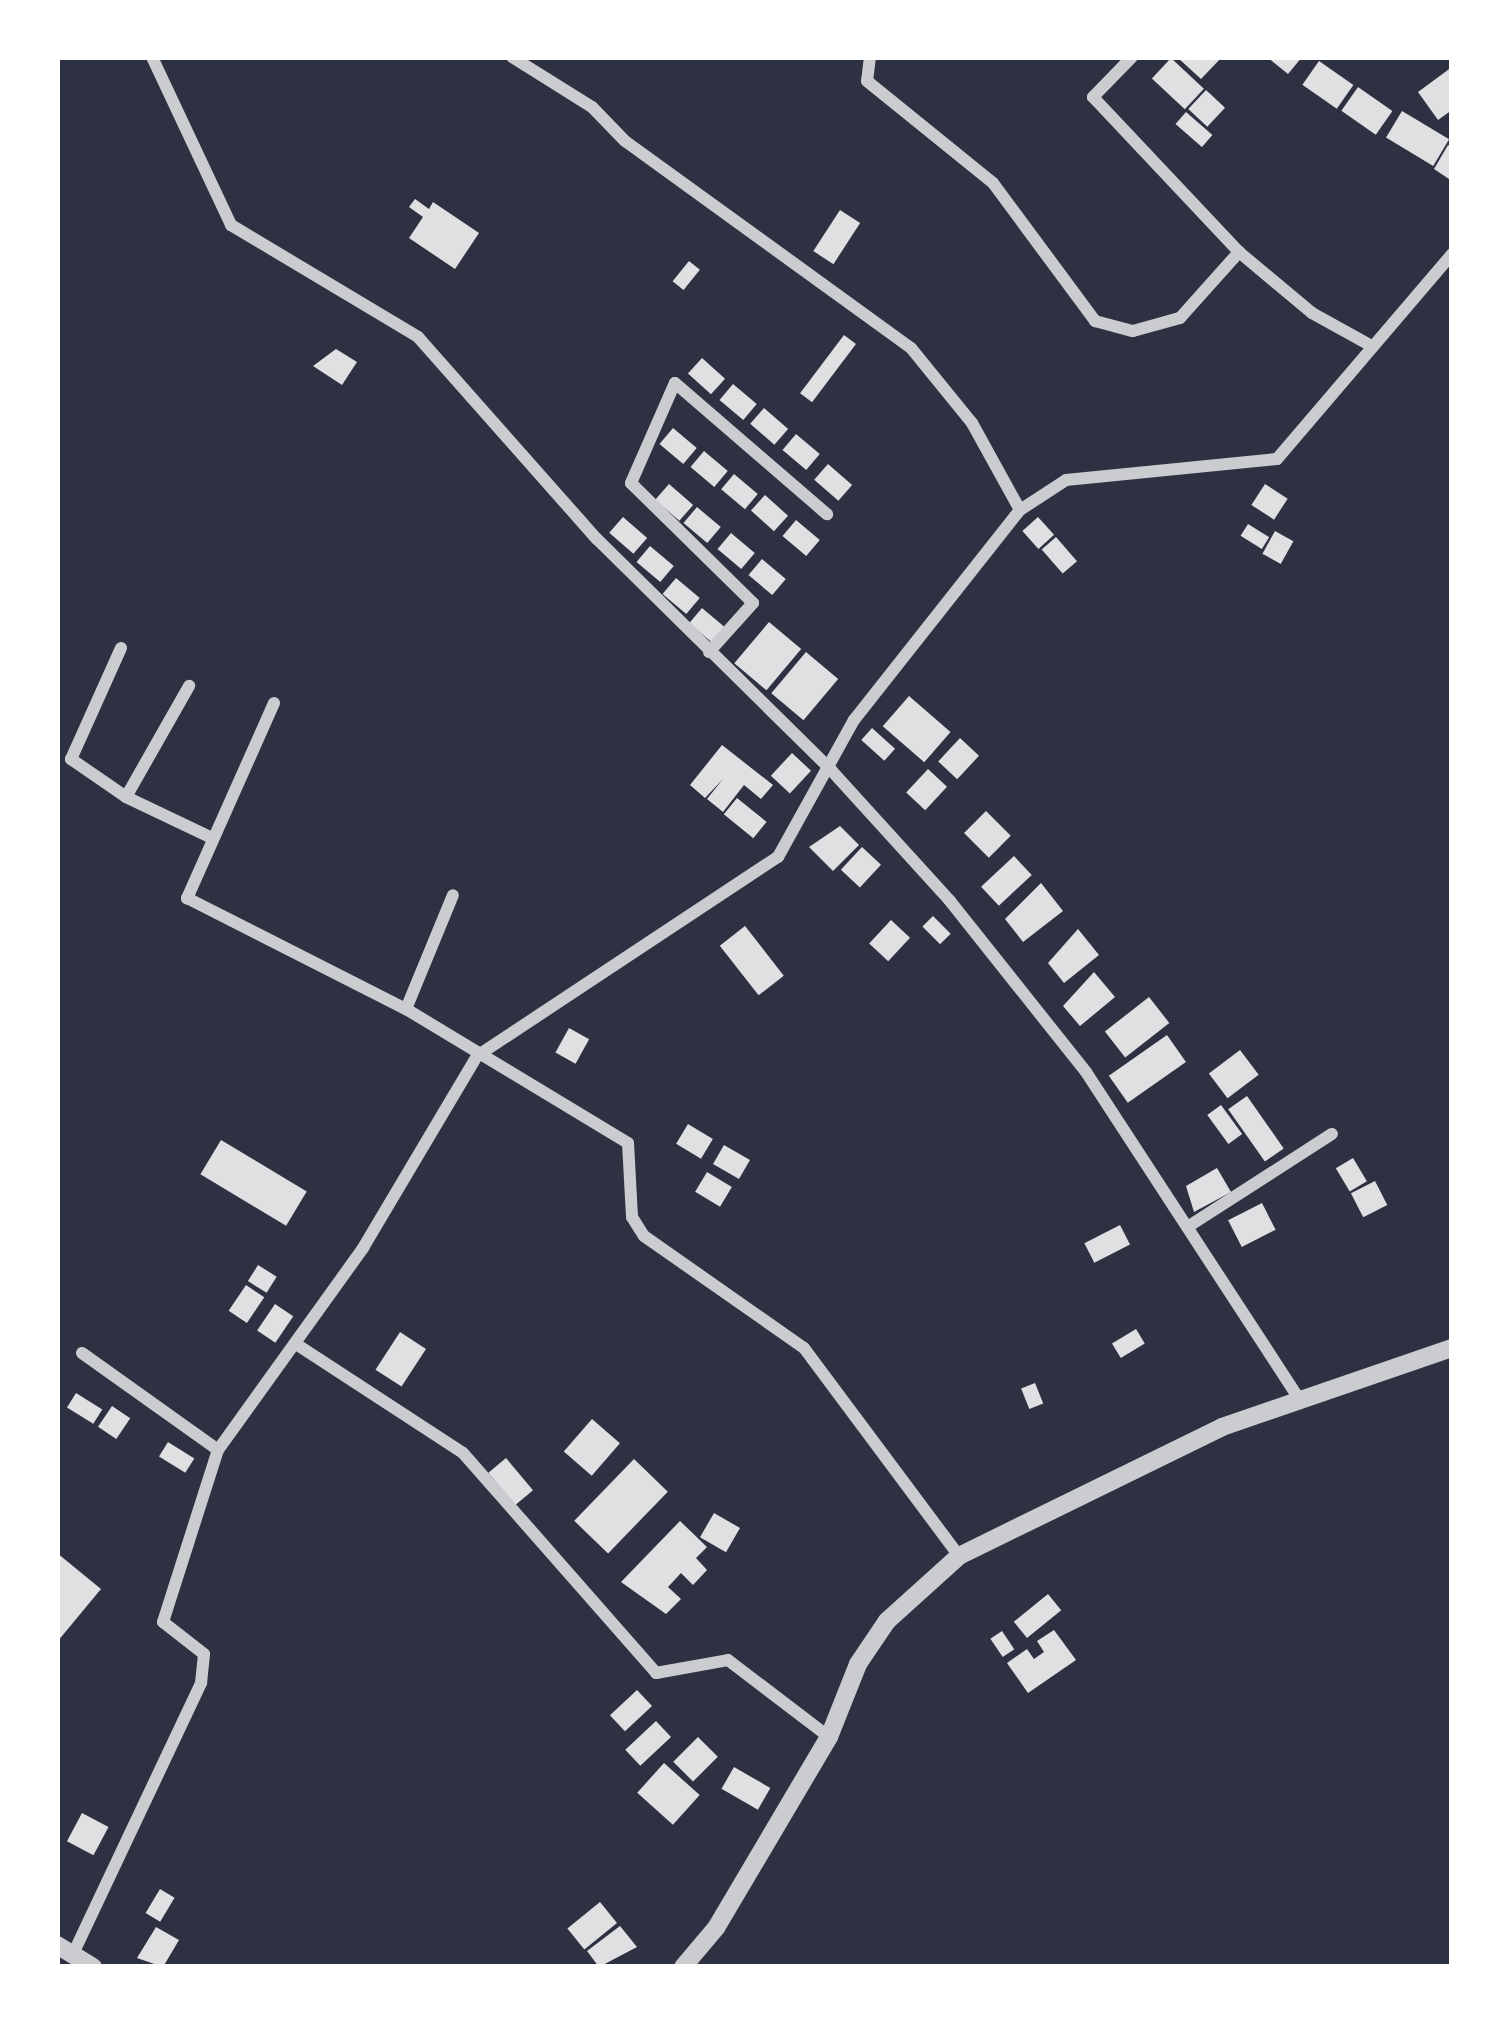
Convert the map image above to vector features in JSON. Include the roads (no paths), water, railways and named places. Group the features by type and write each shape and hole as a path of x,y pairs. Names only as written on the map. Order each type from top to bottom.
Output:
{"street":[{"path":"152,57 231,225 418,337 709,652 831,770 1021,986 1190,1226 1297,1396"},
{"path":"512,57 592,106 643,154 911,348 972,423 1020,509"},
{"path":"870,57 867,81 993,183 1095,321 1133,332 1180,318 1239,252"},
{"path":"1132,57 1093,98 1239,252 1312,313 1368,344"},
{"path":"93,1967 65,1950 201,1684 204,1654 163,1622 218,1450 296,1344 477,1056 752,878 794,836 854,720 1020,509 1066,480 1277,459 1368,344 1452,254"},
{"path":"709,652 753,603 632,483 675,383 827,514"},
{"path":"121,648 70,749 74,764 126,797 210,837"},
{"path":"126,797 189,686"},
{"path":"274,703 210,837 188,898 406,1009 632,1147 632,1217 644,1236 804,1348 959,1556"},
{"path":"406,1009 453,895"},
{"path":"1190,1226 1332,1134"},
{"path":"296,1344 463,1453 656,1673 728,1660 829,1737"},
{"path":"683,1967 716,1928 829,1737 858,1664 887,1622 959,1556 1297,1396 1452,1348"},
{"path":"82,1353 218,1450"}]}
